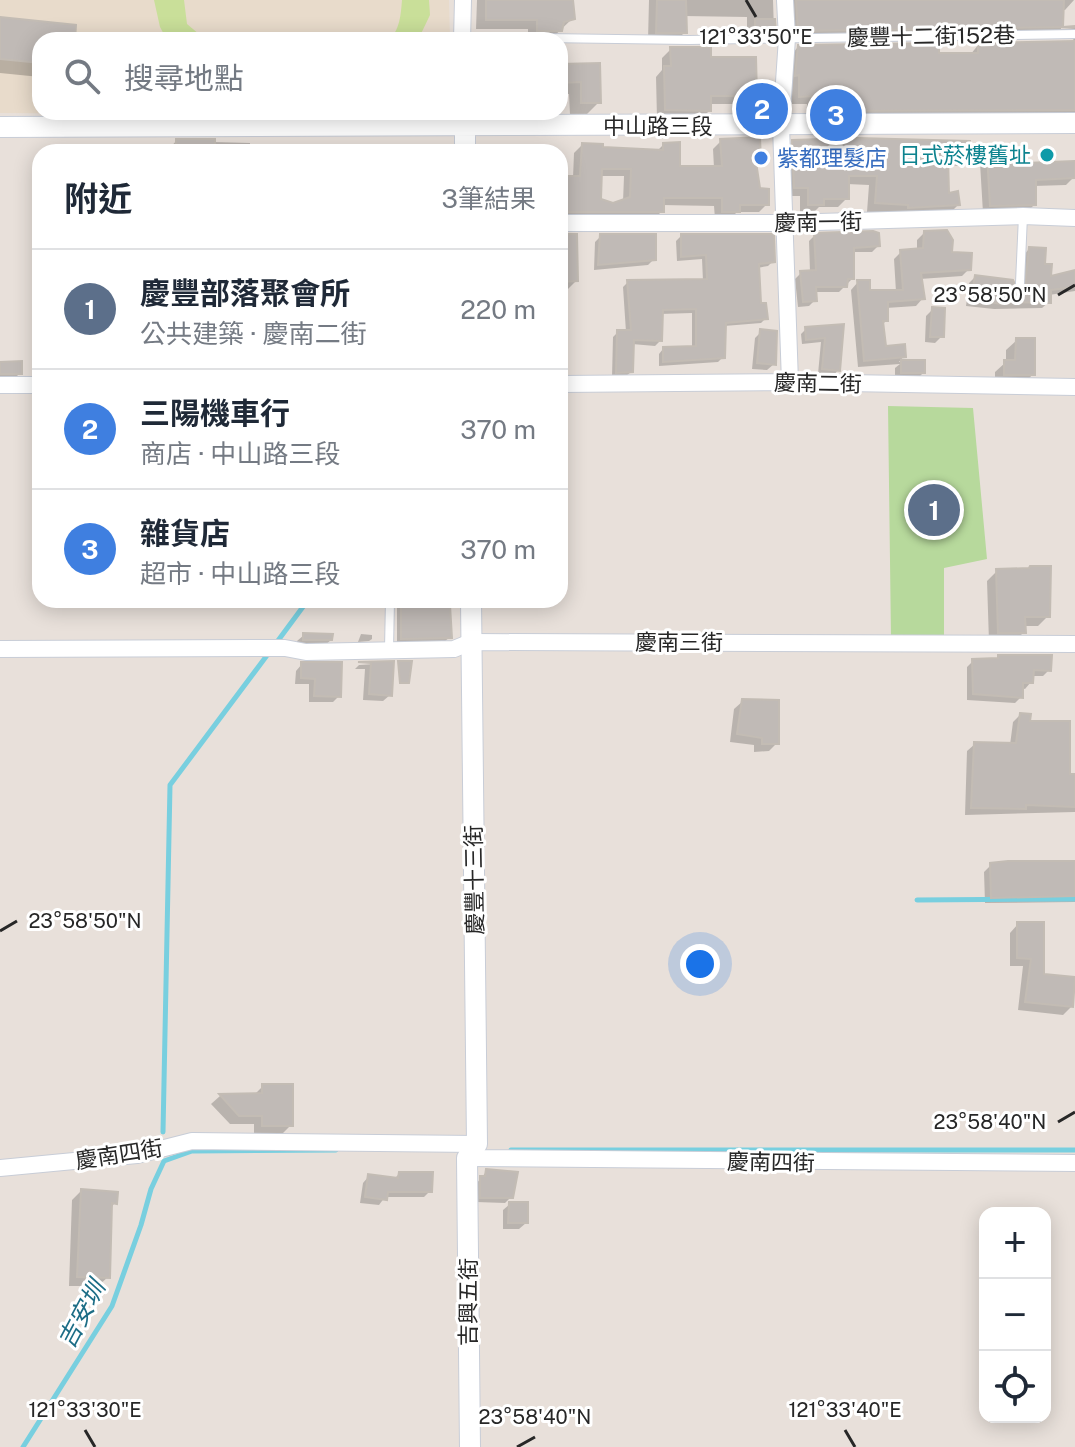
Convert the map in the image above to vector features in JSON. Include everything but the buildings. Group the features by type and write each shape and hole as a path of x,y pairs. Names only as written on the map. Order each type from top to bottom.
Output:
{"street":[{"path":"462,32 463,0"},
{"path":"785,0 787,38 781,126 790,382"},
{"name":"中山路三段","path":"0,127 362,120"},
{"path":"465,120 465,144"},
{"name":"中山路三段","path":"544,120 781,126 1075,123"},
{"name":"慶南一街","path":"568,223 784,223 1023,216 1075,218"},
{"name":"慶南二街","path":"568,384 790,382 1075,387"},
{"path":"0,385 32,385"},
{"name":"慶豐十三街","path":"471,608 472,1151"},
{"name":"慶南三街","path":"0,649 249,647 306,652 454,649 471,642 1075,644"},
{"name":"慶南四街","path":"0,1168 137,1155 192,1141 472,1151 1075,1163"},
{"name":"吉興五街","path":"470,1447 472,1151"}],"lane":[{"name":"慶豐十二街152巷","path":"568,36 689,40 1075,34"},
{"path":"1020,283 1023,216"},
{"path":"389,649 390,608"}],"shaded area":[{"path":"0,0 449,0 450,32 32,32 32,113 0,113"}],"green space":[{"path":"154,0 184,0 187,24 196,32 163,32"},
{"path":"402,0 429,0 430,15 422,32 394,32"},
{"path":"888,406 973,408 987,559 944,568 944,638 891,638"}],"waterway":[{"path":"274,646 302,608"},
{"path":"163,1132 170,785 268,654"},
{"path":"917,900 1075,899"},
{"name":"吉安圳","path":"23,1447 112,1306 151,1189 164,1161 192,1151 336,1150"},
{"path":"511,1150 1075,1150"}],"place":[{"name":"三陽機車行","path":"762,109"},
{"name":"雜貨店","path":"836,115"},
{"name":"日式菸樓舊址","path":"1047,155"},
{"name":"紫都理髮店","path":"761,158"},
{"name":"慶豐部落聚會所","path":"934,510"}]}
